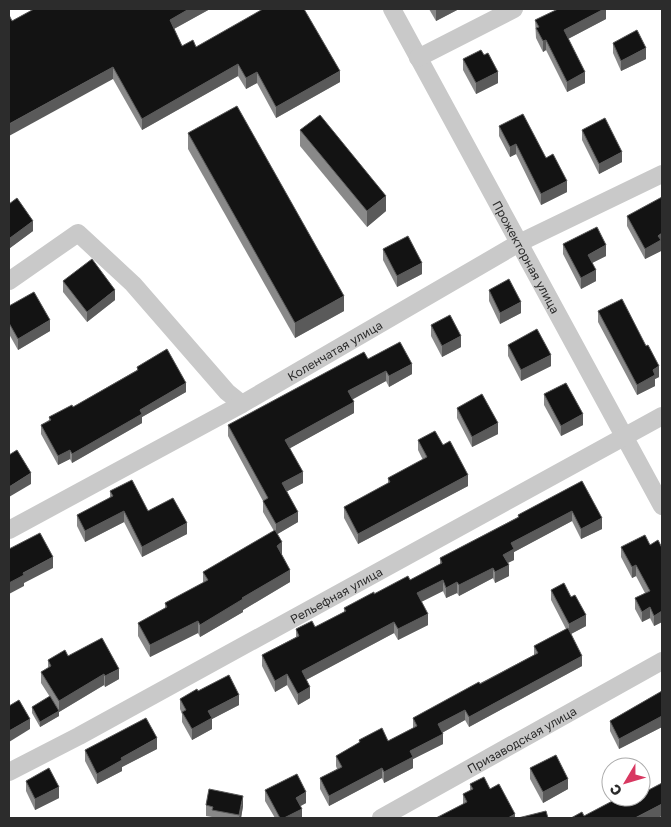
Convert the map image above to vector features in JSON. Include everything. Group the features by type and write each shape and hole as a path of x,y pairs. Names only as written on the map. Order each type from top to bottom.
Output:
{"street":[{"name":"Прожекторная улица","path":"392,9 662,506"},
{"path":"418,58 514,9"},
{"name":"Коленчатая улица","path":"9,530 242,404 520,243 662,174"},
{"path":"9,281 78,233 133,284 228,392 242,404"},
{"name":"Рельефная улица","path":"9,772 79,736 662,416"},
{"name":"Призаводская улица","path":"381,818 662,662"}],"building":[{"path":"34,9 189,9 170,20 182,46 193,40 196,47 263,9 304,9 340,71 276,107 257,72 246,78 238,64 142,119 113,67 9,124 9,15 12,21"},
{"path":"558,9 604,9 564,30 585,72 567,82 546,40 543,41 536,28 539,27 535,20"},
{"path":"637,30 646,48 621,61 613,43"},
{"path":"481,50 484,55 488,53 498,72 476,83 463,59"},
{"path":"237,106 344,296 295,323 188,133"},
{"path":"523,114 546,158 553,154 567,181 541,194 516,144 510,147 499,126"},
{"path":"320,115 386,196 367,211 300,130"},
{"path":"605,118 622,152 599,164 582,130"},
{"path":"662,197 662,233 658,236 661,240 645,249 627,216"},
{"path":"17,198 33,221 10,238 9,204"},
{"path":"597,227 606,245 588,255 596,270 581,278 563,244"},
{"path":"408,236 422,263 397,276 383,249"},
{"path":"92,259 115,290 87,312 63,281"},
{"path":"509,279 521,302 500,313 489,290"},
{"path":"34,292 50,320 18,339 9,323 9,306"},
{"path":"622,299 646,346 648,345 659,366 653,370 655,375 637,385 598,311"},
{"path":"450,315 461,336 442,346 431,325"},
{"path":"537,329 551,355 521,370 508,345"},
{"path":"400,342 412,364 389,376 386,371 348,391 354,402 285,440 303,472 282,483 298,512 276,524 263,501 268,498 228,425 364,352 368,359"},
{"path":"167,349 186,383 140,410 142,414 72,454 70,450 58,456 41,425 51,420 49,417 72,405 73,407 138,370 137,367"},
{"path":"566,383 583,414 561,426 544,394"},
{"path":"482,394 498,423 472,437 457,408"},
{"path":"435,431 443,445 450,441 468,475 358,534 344,507 390,482 388,478 427,457 418,440"},
{"path":"17,450 31,473 9,487 9,455"},
{"path":"132,480 148,511 173,498 187,523 142,547 124,511 85,531 77,515 113,496 110,491"},
{"path":"582,481 602,518 581,529 572,511 511,543 514,549 503,555 509,565 495,572 493,568 459,585 457,582 446,588 443,580 417,593 428,614 398,629 394,622 302,671 310,687 298,694 287,674 275,681 262,655 299,636 296,629 312,621 315,627 346,611 344,608 374,592 374,594 408,576 410,580 442,563 440,558 519,517 518,515"},
{"path":"275,530 282,542 277,546 290,570 200,625 198,621 150,645 138,623 167,607 165,603 208,580 203,572"},
{"path":"40,533 53,557 9,583 9,549"},
{"path":"645,535 650,545 658,540 662,548 662,611 654,616 650,607 642,612 635,598 650,591 636,565 632,567 621,547"},
{"path":"564,583 571,597 575,595 586,615 569,624 551,590"},
{"path":"568,628 582,656 469,717 465,710 438,724 443,734 410,751 413,757 384,772 382,768 329,796 320,778 342,767 336,756 360,742 359,740 382,728 388,741 417,726 413,718 538,653 534,646"},
{"path":"102,638 119,669 105,676 104,674 59,701 41,672 51,666 48,660 65,650 68,656"},
{"path":"229,675 239,695 208,711 212,718 192,729 182,712 186,710 180,699 197,689 198,691"},
{"path":"662,691 662,716 619,739 610,721"},
{"path":"50,696 59,711 40,722 32,707"},
{"path":"19,700 30,719 9,731 9,706"},
{"path":"146,718 157,738 97,774 85,750"},
{"path":"556,755 568,779 543,792 530,768"},
{"path":"49,768 59,787 35,799 26,781"},
{"path":"297,774 306,792 296,798 302,809 284,818 280,818 265,790"},
{"path":"484,777 490,789 499,784 515,814 508,818 436,818 467,802 463,794 473,789 470,784"},
{"path":"662,783 662,804 635,818 571,818 582,812 584,816 601,807 651,807 651,789"},
{"path":"209,789 243,796 239,815 212,810 213,807 206,805"},
{"path":"546,811 548,818 518,818"}]}
